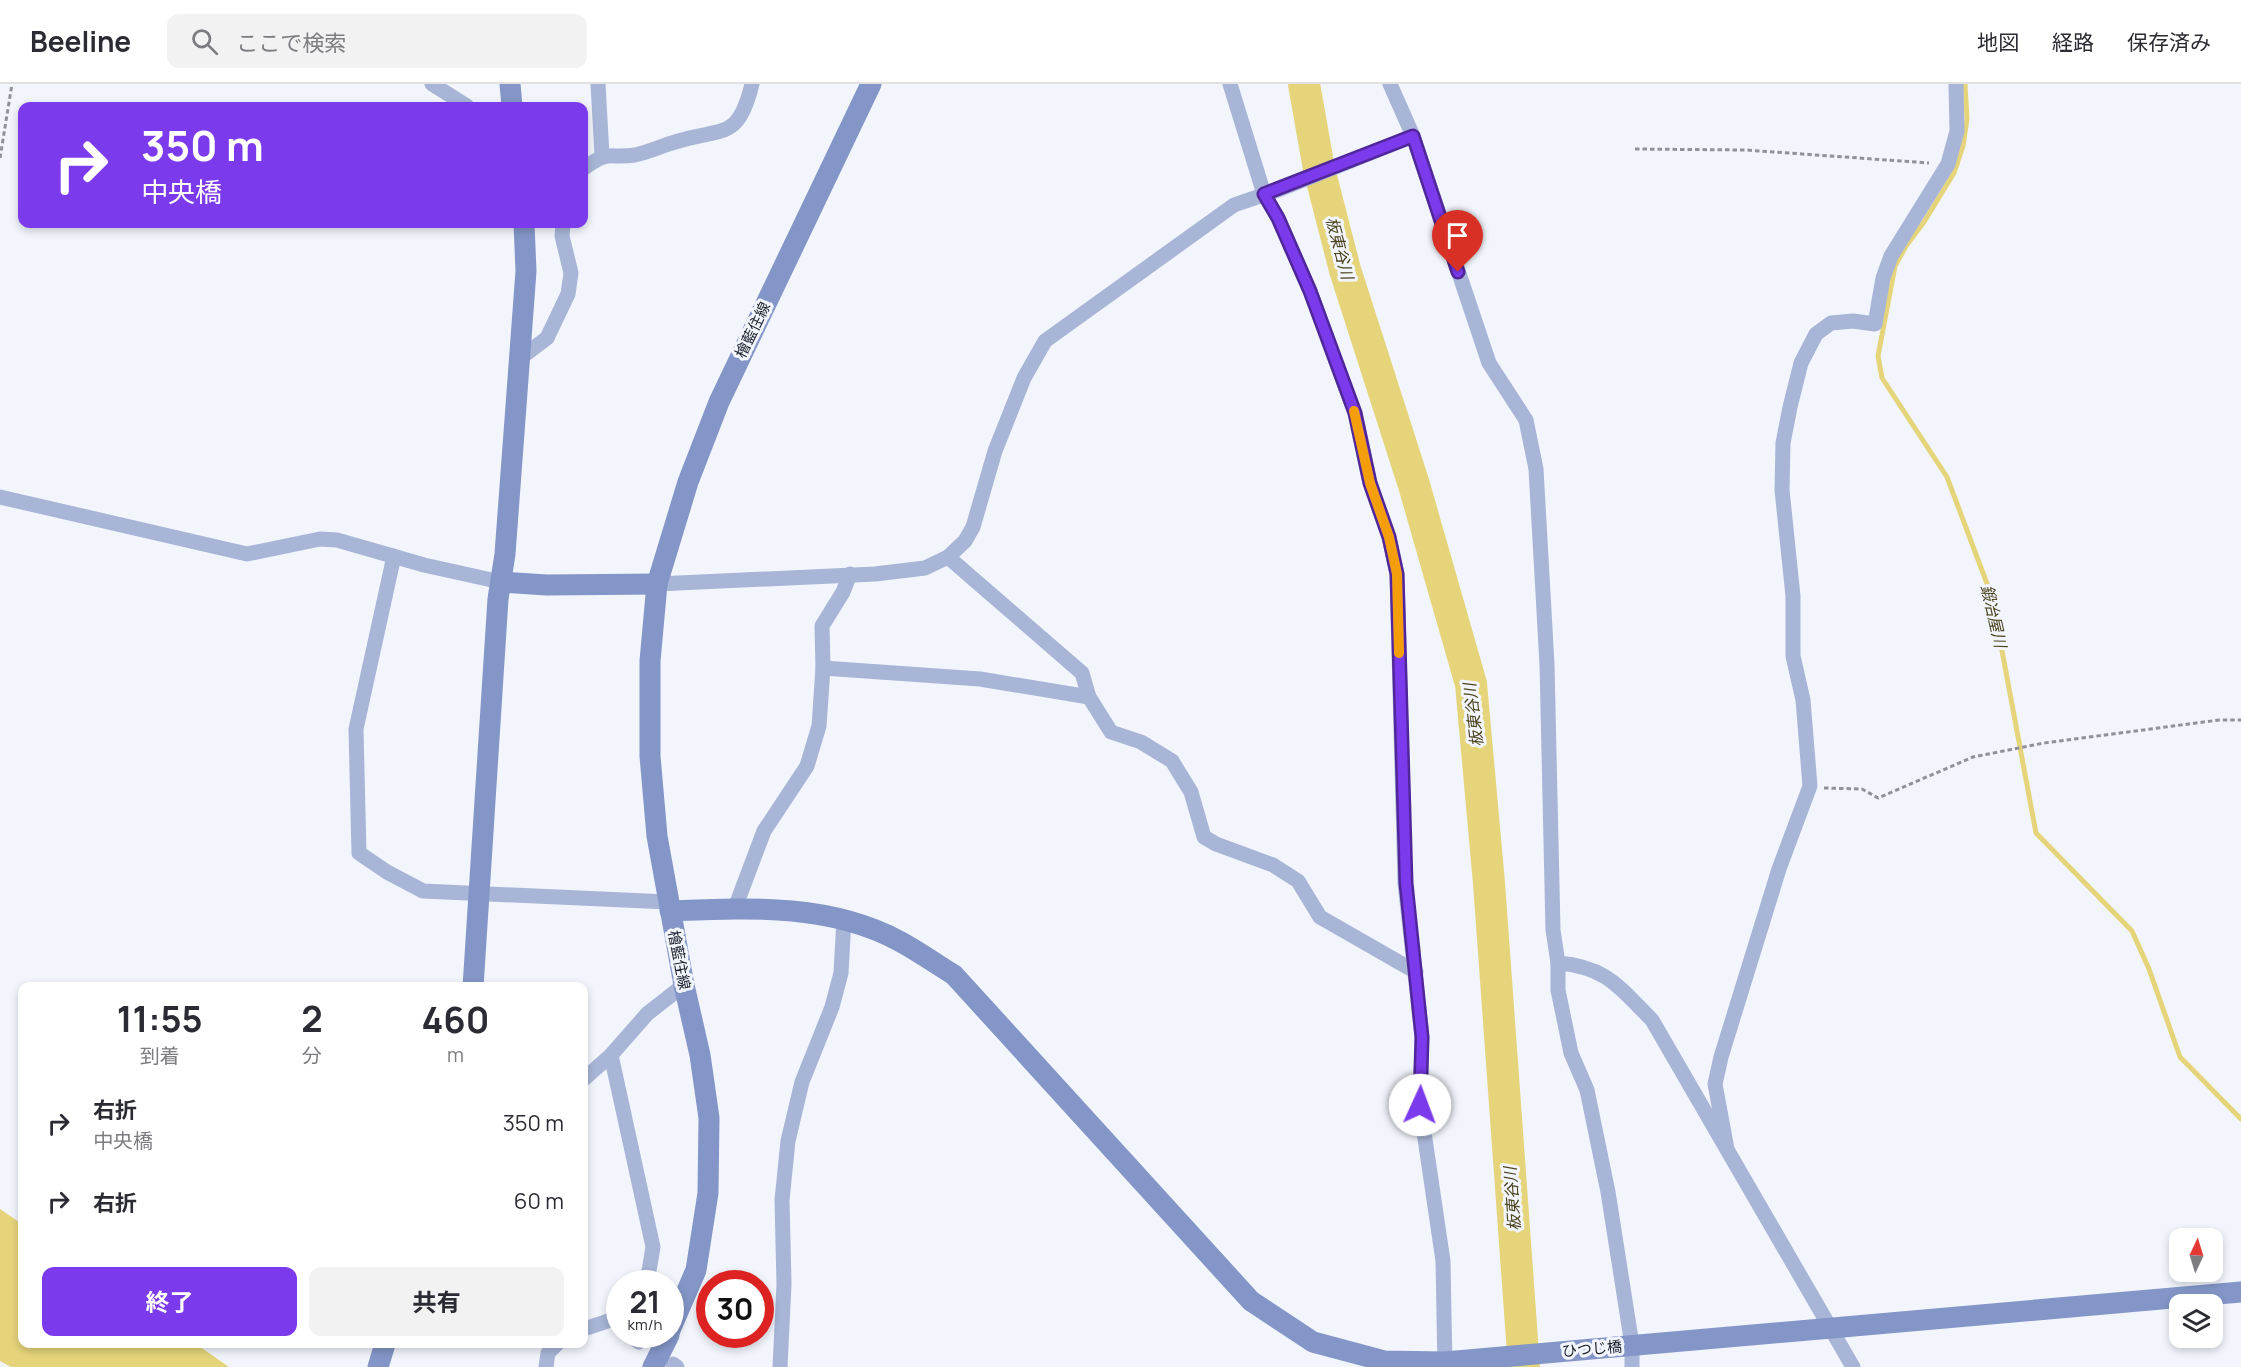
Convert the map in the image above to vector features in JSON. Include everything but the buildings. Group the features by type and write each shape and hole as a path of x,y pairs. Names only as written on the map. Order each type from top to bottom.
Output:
{"main road":[{"path":"510,84 512,102"},
{"name":"檜藍住線","path":"684,1297 696,1269 708,1193 709,1118 700,1055 684,985 657,836 650,756 650,661 657,584 688,482 719,402 871,84"},
{"path":"472,982 526,271 524,228"},
{"path":"501,582 547,585 657,584"},
{"name":"ひつじ橋","path":"669,906 769,907 844,919 898,940 954,975 1251,1301 1313,1342 1384,1361 1445,1365 1632,1345 2241,1292"},
{"path":"378,1367 384,1348"},
{"path":"668,1366 669,1348"}],"street":[{"path":"432,84 461,102"},
{"path":"598,84 602,155"},
{"path":"588,165 602,155 632,155 657,151 674,142 724,132 738,122 747,105 752,84"},
{"path":"1230,84 1271,192 1278,218 1310,291 1355,413 1370,483 1389,537 1397,574 1406,883 1422,1037 1420,1105 1443,1261 1445,1365"},
{"path":"1390,84 1406,138 1489,363 1526,420 1536,469 1547,664 1553,930 1558,963 1558,990 1570,1053 1587,1090 1608,1192 1632,1345 1632,1367"},
{"path":"1727,1149 1715,1083 1779,869 1810,786 1803,700 1793,656 1792,596 1782,490 1783,443 1790,407 1801,363 1816,334 1831,323 1853,321 1875,324 1883,278 1890,256 1948,164 1957,131 1956,84"},
{"path":"657,584 925,568 948,557 965,541 973,527 995,451 1024,378 1045,341 1234,205 1406,138"},
{"path":"519,359 547,338 568,294 570,273 562,236 563,228"},
{"path":"0,497 248,554 320,539 337,540 501,582"},
{"path":"394,556 356,729 359,853 423,891 669,906"},
{"path":"948,557 1082,673 1089,697 1111,732 1141,742 1172,761 1191,792 1204,837 1216,844 1273,865 1298,881 1320,916 1416,972"},
{"path":"735,908 765,831 807,766 819,726 824,668 822,626 843,592 850,574"},
{"path":"824,668 980,679 1089,697"},
{"path":"780,1367 784,1284 782,1200 789,1141 802,1082 832,1006 841,973 844,919"},
{"path":"1558,963 1583,965 1610,978 1652,1020 1828,1328 1853,1367"},
{"path":"588,1075 611,1055 647,1014 684,985"},
{"path":"611,1055 653,1247 649,1270"},
{"path":"588,1328 606,1324"},
{"path":"546,1367 548,1353 553,1348"}],"path":[{"path":"0,158 12,84"},
{"path":"1635,149 1746,150 1948,164"},
{"path":"1810,786 1862,789 1878,798 1973,757 2009,749 2219,720 2241,720"}],"shaded area":[{"path":"0,1209 18,1221 18,1348 202,1348 229,1367 11,1367 0,1361"}],"waterway":[{"name":"板東谷川","path":"1304,84 1319,169 1345,270 1414,485 1471,684 1489,883 1524,1367"},
{"name":"鍛冶屋川","path":"1965,84 1967,119 1963,146 1954,173 1895,266 1878,356 1882,378 1947,477 1992,597 2036,833 2132,931 2149,969 2180,1057 2241,1119"}],"slow traffic":[{"path":"1354,411 1370,483 1389,537 1397,574 1399,653"}],"route":[{"path":"1420,1105 1422,1037 1406,883 1397,574 1389,537 1370,483 1355,413 1310,291 1278,218 1264,194 1413,136 1458,272"}]}
